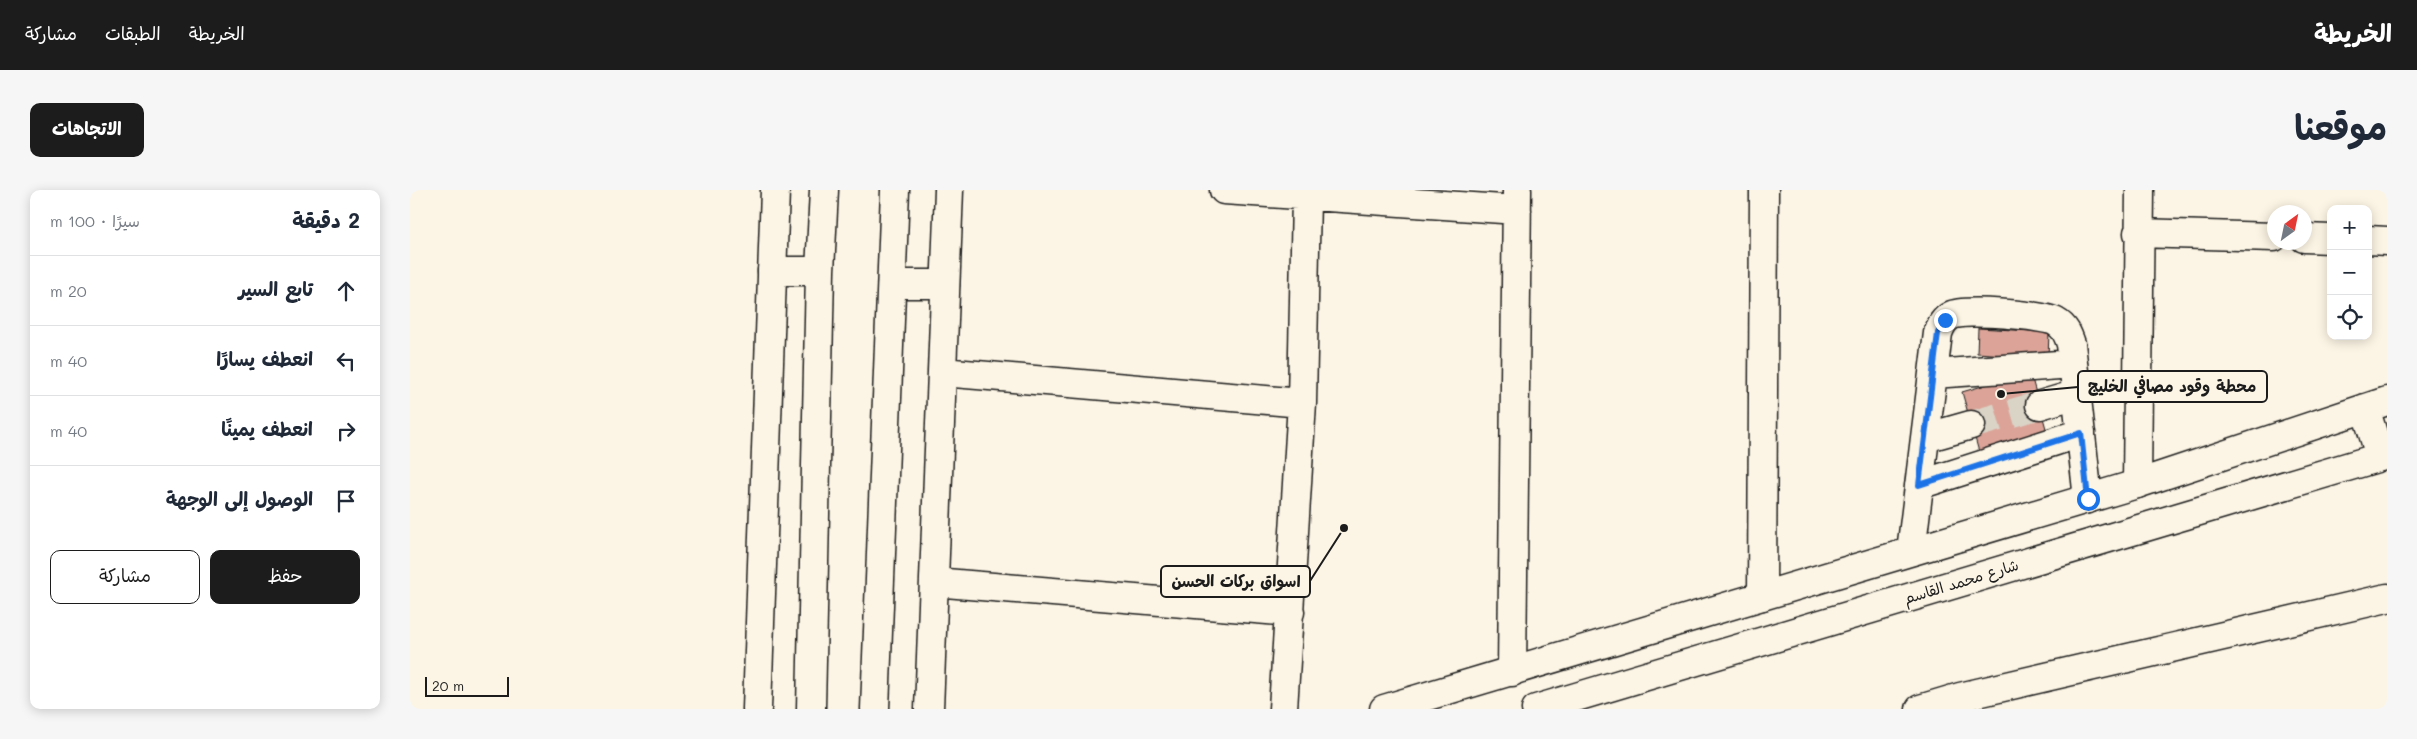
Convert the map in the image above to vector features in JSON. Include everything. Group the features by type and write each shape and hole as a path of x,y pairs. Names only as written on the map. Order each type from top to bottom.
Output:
{"street":[{"path":"757,709 775,190"},
{"path":"811,709 820,271 824,190"},
{"path":"875,709 895,190"},
{"path":"929,709 949,190"},
{"path":"1224,190 1306,197 1517,200 1512,672"},
{"path":"1762,596 1764,190"},
{"path":"2136,484 2140,190"},
{"path":"1283,709 1302,403 1306,197"},
{"path":"2138,233 2267,237"},
{"path":"2312,238 2327,239"},
{"path":"2372,240 2387,241"},
{"path":"772,271 820,271"},
{"path":"892,284 945,284"},
{"path":"1910,596 1911,551 1933,374 1941,326 1945,320 1958,312 2048,318 2064,327 2068,335 2073,364 2088,499"},
{"path":"1933,374 2073,364"},
{"path":"942,372 1302,403"},
{"path":"2040,405 2077,394"},
{"path":"1384,709 2088,499 2376,405 2384,456"},
{"path":"1926,438 1971,425"},
{"path":"1919,485 2081,433"},
{"name":"شارع محمد القاسم","path":"1536,709 2384,456"},
{"path":"934,582 1290,612"},
{"path":"1920,709 1960,697 2387,598"}],"building":[{"path":"1978,328 2049,332 2048,358 1977,353"},
{"path":"2030,372 2047,432 1979,452 1962,392"}],"tunnel":[{"path":"1971,425 2040,405"}],"place":[{"name":"محطة وقود مصافي الخليج","path":"2001,394"},
{"name":"اسواق بركات الحسن","path":"1344,528"}],"route":[{"path":"1945,320 1938,333 1919,485 2081,433 2088,499"}]}
